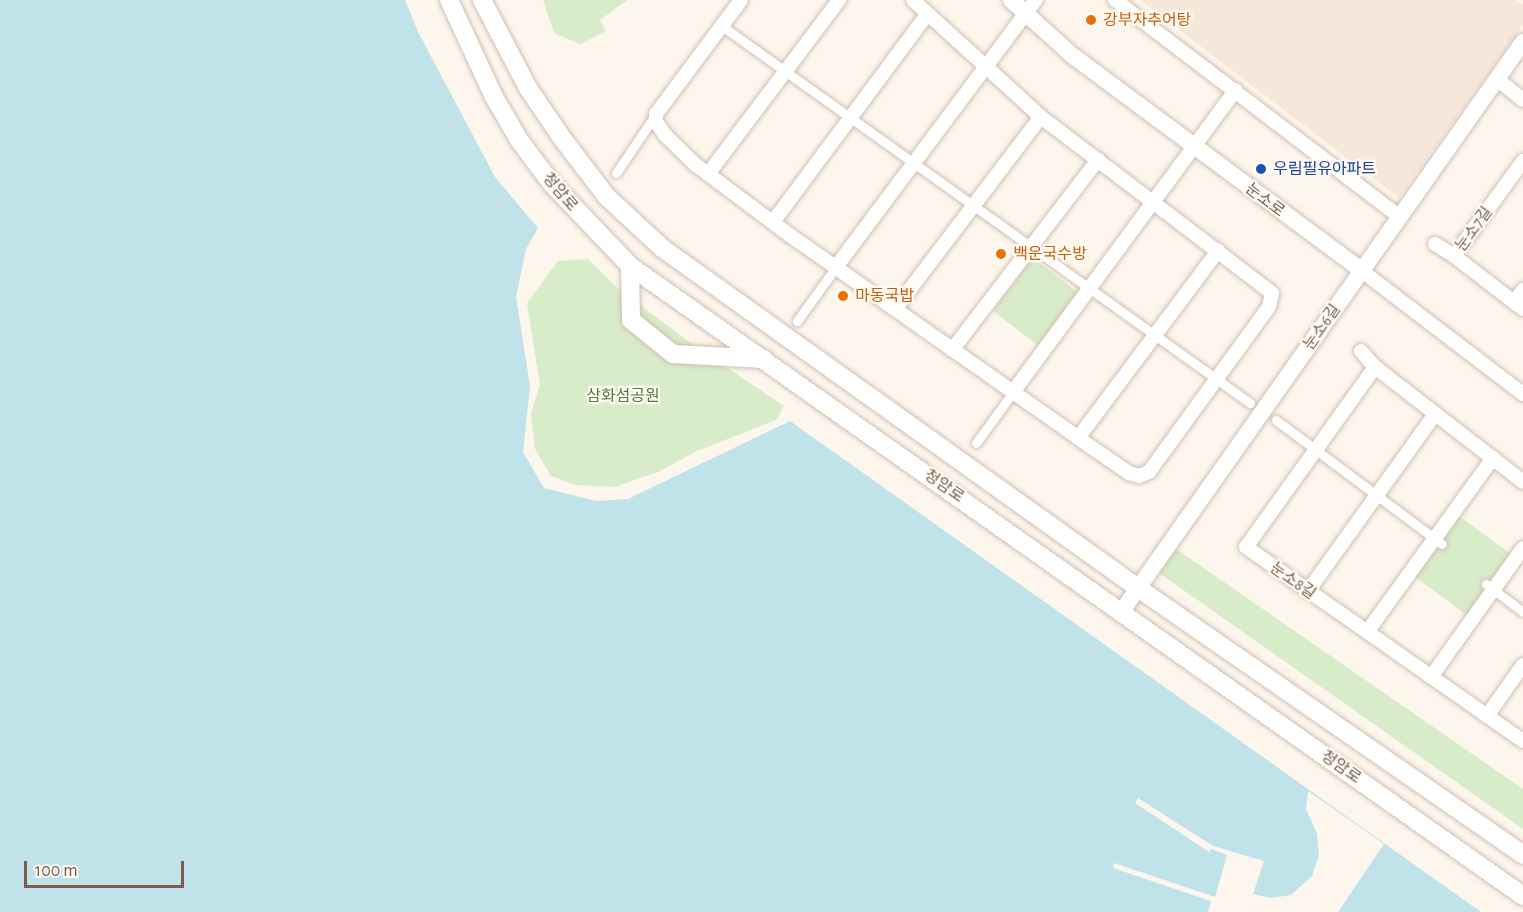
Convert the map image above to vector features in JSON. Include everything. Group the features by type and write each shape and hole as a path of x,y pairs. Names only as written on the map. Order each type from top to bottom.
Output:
{"main road":[{"name":"청암로","path":"449,0 493,95 519,140 552,184 630,266 765,359 1523,896"},
{"name":"청암로","path":"482,0 528,87 562,138 607,197 662,248 1138,588 1523,855"},
{"path":"630,266 631,320 673,354 765,359"}],"street":[{"path":"616,173 656,114 741,0"},
{"path":"708,174 839,0"},
{"path":"656,114 656,122 665,135 708,174 773,222 1129,473 1139,476 1149,472 1272,301 1272,293 1265,285 1041,117 984,68 914,0"},
{"name":"눈소로","path":"1011,0 1024,14 1194,147 1523,394"},
{"path":"797,321 1036,0"},
{"path":"1115,0 1400,217"},
{"path":"773,222 927,15"},
{"path":"722,26 1250,403"},
{"name":"눈소6길","path":"1122,611 1523,42"},
{"path":"1497,80 1523,100"},
{"path":"976,442 1236,90"},
{"path":"895,309 1041,117"},
{"path":"952,350 1098,160"},
{"name":"눈소7길","path":"1519,306 1454,256 1523,161"},
{"path":"1435,244 1454,256"},
{"path":"1078,438 1218,251"},
{"path":"1519,306 1523,290"},
{"path":"1361,351 1375,367 1523,482"},
{"name":"눈소8길","path":"1375,367 1246,547 1523,741"},
{"path":"1308,591 1435,414"},
{"path":"1276,420 1439,541"},
{"path":"1367,632 1439,541 1492,458"},
{"path":"1431,677 1490,587 1523,548"},
{"path":"1490,587 1523,612"},
{"path":"1486,716 1523,665"}],"shaded area":[{"path":"1140,0 1516,0 1523,5 1523,25 1399,198"}],"green space":[{"path":"543,0 627,0 600,20 606,31 580,44 554,33"},
{"path":"1033,258 1080,294 1040,347 993,311"},
{"name":"삼화섬공원","path":"588,259 615,286 696,347 784,406 776,420 697,451 658,472 614,487 575,485 551,476 535,449 531,414 540,385 527,303 558,261"},
{"path":"1454,512 1516,558 1472,619 1410,573"},
{"path":"1169,544 1523,789 1523,829 1152,568"}],"water":[{"path":"0,0 405,0 418,32 495,177 538,228 526,249 516,297 530,386 523,452 544,488 596,501 628,499 790,421 1481,912 0,912"}],"pier":[{"path":"1308,791 1384,844 1338,912 1208,912 1211,901 1113,868 1114,863 1215,897 1227,855 1211,849 1209,852 1135,803 1138,798 1213,846 1264,861 1253,894 1271,898 1291,895 1312,876 1319,855 1317,834 1306,809"}],"place":[{"name":"강부자추어탕","path":"1091,20"},
{"name":"우림필유아파트","path":"1261,169"},
{"name":"백운국수방","path":"1001,254"},
{"name":"마동국밥","path":"843,296"}]}
